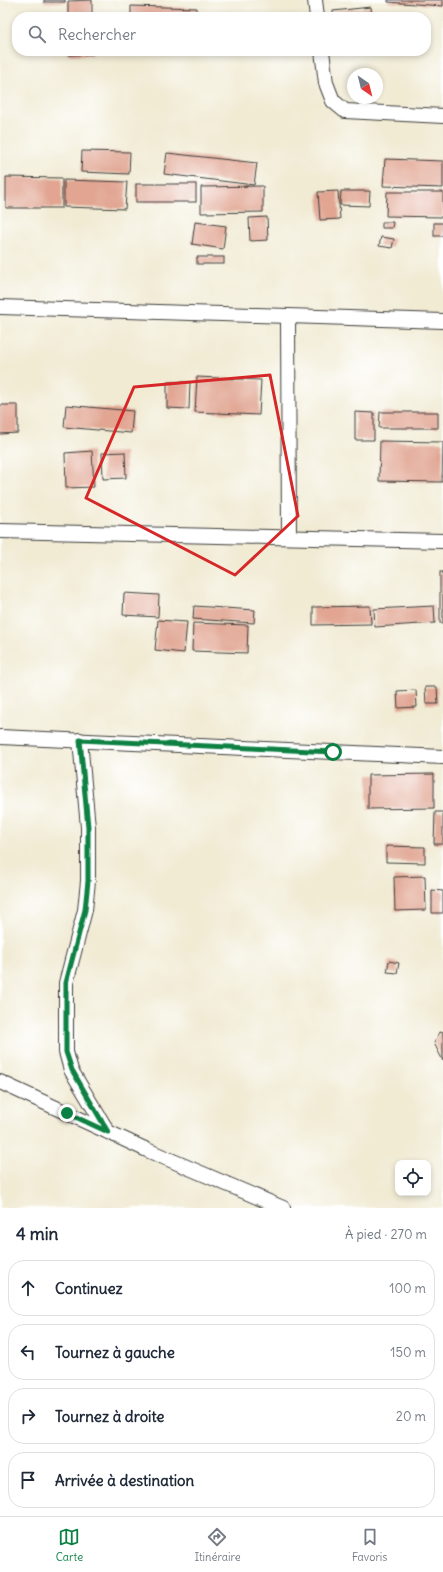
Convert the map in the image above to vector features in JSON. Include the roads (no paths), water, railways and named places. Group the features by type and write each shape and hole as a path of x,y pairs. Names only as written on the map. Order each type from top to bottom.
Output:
{"street":[{"path":"315,0 317,12"},
{"path":"323,56 326,83 333,101 345,111 443,116"},
{"path":"0,307 443,321"},
{"path":"288,316 289,537"},
{"path":"0,531 443,541"},
{"path":"0,737 443,757"},
{"path":"80,740 88,827 88,881 85,910 66,983 66,1052 72,1070 108,1132"},
{"path":"0,1082 147,1150 283,1208"}]}
